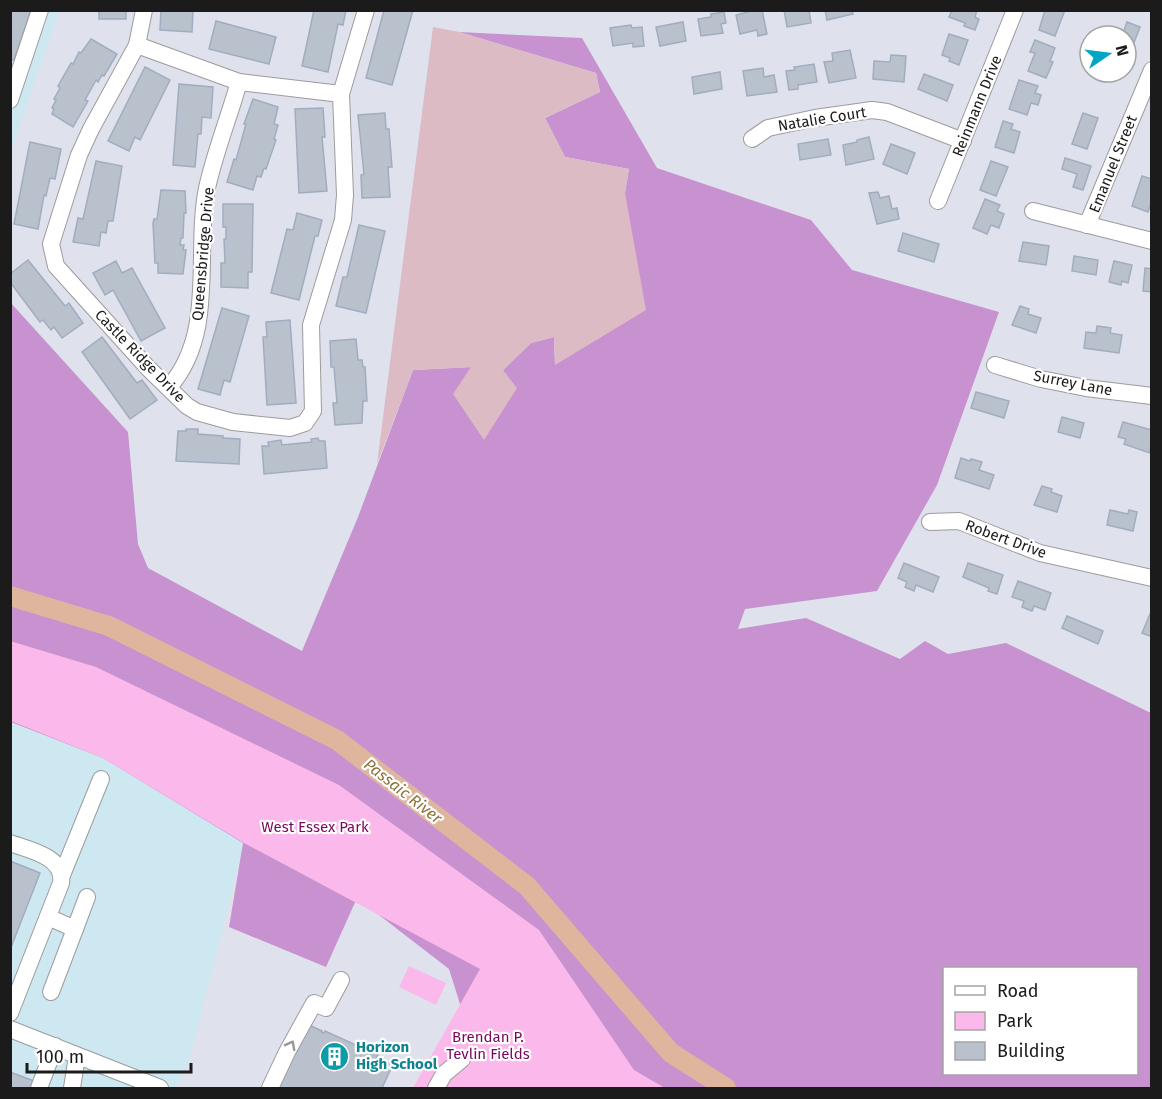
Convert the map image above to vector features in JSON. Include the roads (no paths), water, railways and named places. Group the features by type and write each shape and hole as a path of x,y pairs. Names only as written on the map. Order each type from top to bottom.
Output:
{"street":[{"path":"10,100 40,10"},
{"name":"Castle Ridge Drive","path":"144,10 137,45 79,155 51,244 56,266 148,368 187,406 196,412 233,422 290,428 310,418 313,411 311,325 343,220 345,195 341,94 366,10"},
{"name":"Reinmann Drive","path":"938,201 1015,10"},
{"path":"137,45 239,82 341,94"},
{"name":"Emanuel Street","path":"1087,225 1152,70"},
{"name":"Queensbridge Drive","path":"169,387 186,360 197,323 201,302 204,207 207,188 239,82"},
{"name":"Natalie Court","path":"752,140 768,128 815,118 872,110 887,112 963,141"},
{"path":"1033,211 1152,241"},
{"name":"Surrey Lane","path":"995,365 1041,379 1086,388 1152,396"},
{"name":"Robert Drive","path":"930,522 959,521 1040,553 1152,578"},
{"path":"10,1013 62,875 102,779"},
{"path":"10,843 53,861 59,867 62,875"},
{"path":"51,992 87,897"},
{"path":"48,917 75,928"},
{"path":"270,1089 314,1003 326,1008 340,980"},
{"path":"10,1029 151,1087"},
{"path":"39,1089 55,1046"},
{"path":"72,1089 77,1056"},
{"path":"436,1089 444,1074 462,1059"}],"waterway":[{"name":"Passaic River","path":"10,596 109,626 337,740 527,886 671,1053 726,1088"}],"place":[{"name":"Horizon High School","path":"335,1056"}],"park label":[{"name":"West Essex Park","path":"315,827"},
{"name":"Brendan P. Tevlin Fields","path":"488,1046"}]}
